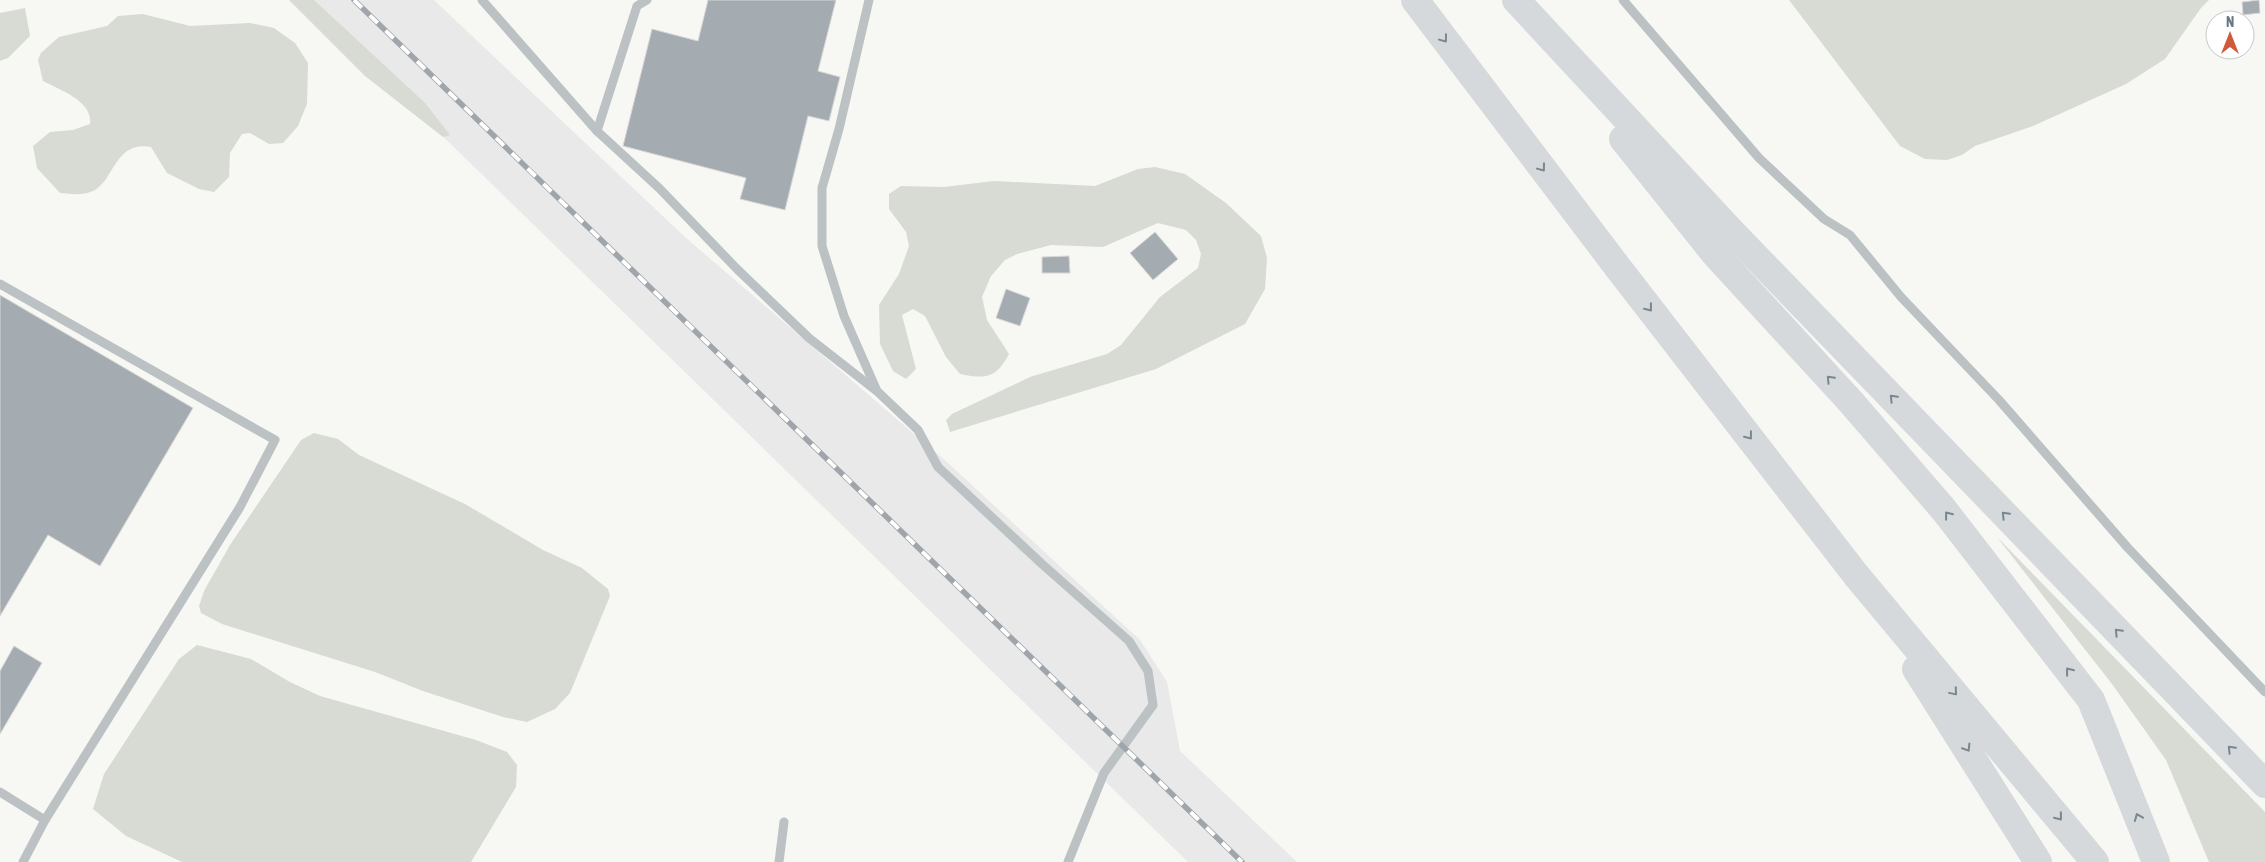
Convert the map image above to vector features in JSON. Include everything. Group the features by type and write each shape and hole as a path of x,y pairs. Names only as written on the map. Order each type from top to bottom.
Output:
{"highway":[{"path":"1415,0 1619,270 1856,574 2095,862"},
{"path":"1514,0 1730,229 2265,784"},
{"path":"1514,0 1714,254 1851,402 1944,510 2091,700 2156,862"},
{"path":"1856,574 2038,862"}],"lane":[{"path":"482,0 597,131 659,188 737,270 809,338 878,392 918,430 938,467 1042,564 1129,641 1148,671 1153,705 1104,773 1068,862"},
{"path":"597,131 637,6 647,0"},
{"path":"869,0 839,129 822,188 822,246 844,316 878,392"},
{"path":"1623,0 1759,158 1824,219 1850,235 1901,297 2000,400 2128,548 2265,692"},
{"path":"0,284 274,440 240,507 45,820 23,862"},
{"path":"0,792 45,820"},
{"path":"779,862 784,822"}],"shaded area":[{"path":"289,0 314,0 425,103 450,135 443,137 365,76"},
{"path":"300,0 434,0 686,238 949,464 1140,640 1167,682 1180,751 1297,862 1188,862 385,80"},
{"path":"1789,0 2209,0 2201,8 2165,59 2126,84 2033,126 1975,146 1962,155 1947,160 1925,159 1900,146"},
{"path":"25,8 30,36 8,58 0,61 0,13"},
{"path":"143,14 190,26 250,23 274,28 295,43 308,63 307,104 298,126 283,143 269,144 250,133 242,134 230,153 229,177 214,192 199,189 167,173 151,147 139,147 123,155 102,184 95,190 82,194 60,193 37,168 33,146 50,132 73,130 90,124 90,116 74,97 43,81 38,60 41,53 59,37 107,26 118,16"},
{"path":"1155,167 1185,174 1226,203 1261,236 1267,258 1265,289 1245,324 1156,369 950,432 946,420 952,414 1030,377 1107,354 1121,345 1160,297 1198,268 1201,254 1196,240 1186,230 1158,223 1103,247 1051,245 1017,254 1005,260 991,276 982,297 987,320 1009,354 999,368 994,373 983,376 960,374 946,357 925,316 913,309 902,315 916,369 906,379 893,371 880,344 879,305 899,274 909,246 906,232 889,209 889,194 901,186 944,187 994,181 1095,186 1138,169"},
{"path":"314,433 338,439 359,455 465,504 543,550 582,568 608,589 610,596 570,693 555,709 527,722 503,717 423,691 375,672 222,624 201,613 199,606 204,591 230,545 301,440"},
{"path":"1997,537 2265,812 2265,862 2209,862 2166,760 2112,684"},
{"path":"197,645 251,659 290,682 320,696 476,740 507,752 517,765 516,787 471,862 182,862 126,836 93,809 104,774 179,659"}],"building":[{"path":"708,0 836,0 818,71 840,77 829,121 808,116 785,210 740,199 746,178 623,146 652,29 698,41"},
{"path":"2259,0 2260,13 2255,14 2255,10 2243,10 2242,2"},
{"path":"1155,232 1178,259 1153,280 1130,253"},
{"path":"1069,256 1070,273 1042,273 1042,257"},
{"path":"1006,289 1030,298 1020,326 996,318"},
{"path":"0,295 193,408 100,566 48,535 0,616"},
{"path":"14,646 42,663 0,734 0,671"}],"railway":[{"path":"354,0 1242,862"}]}
